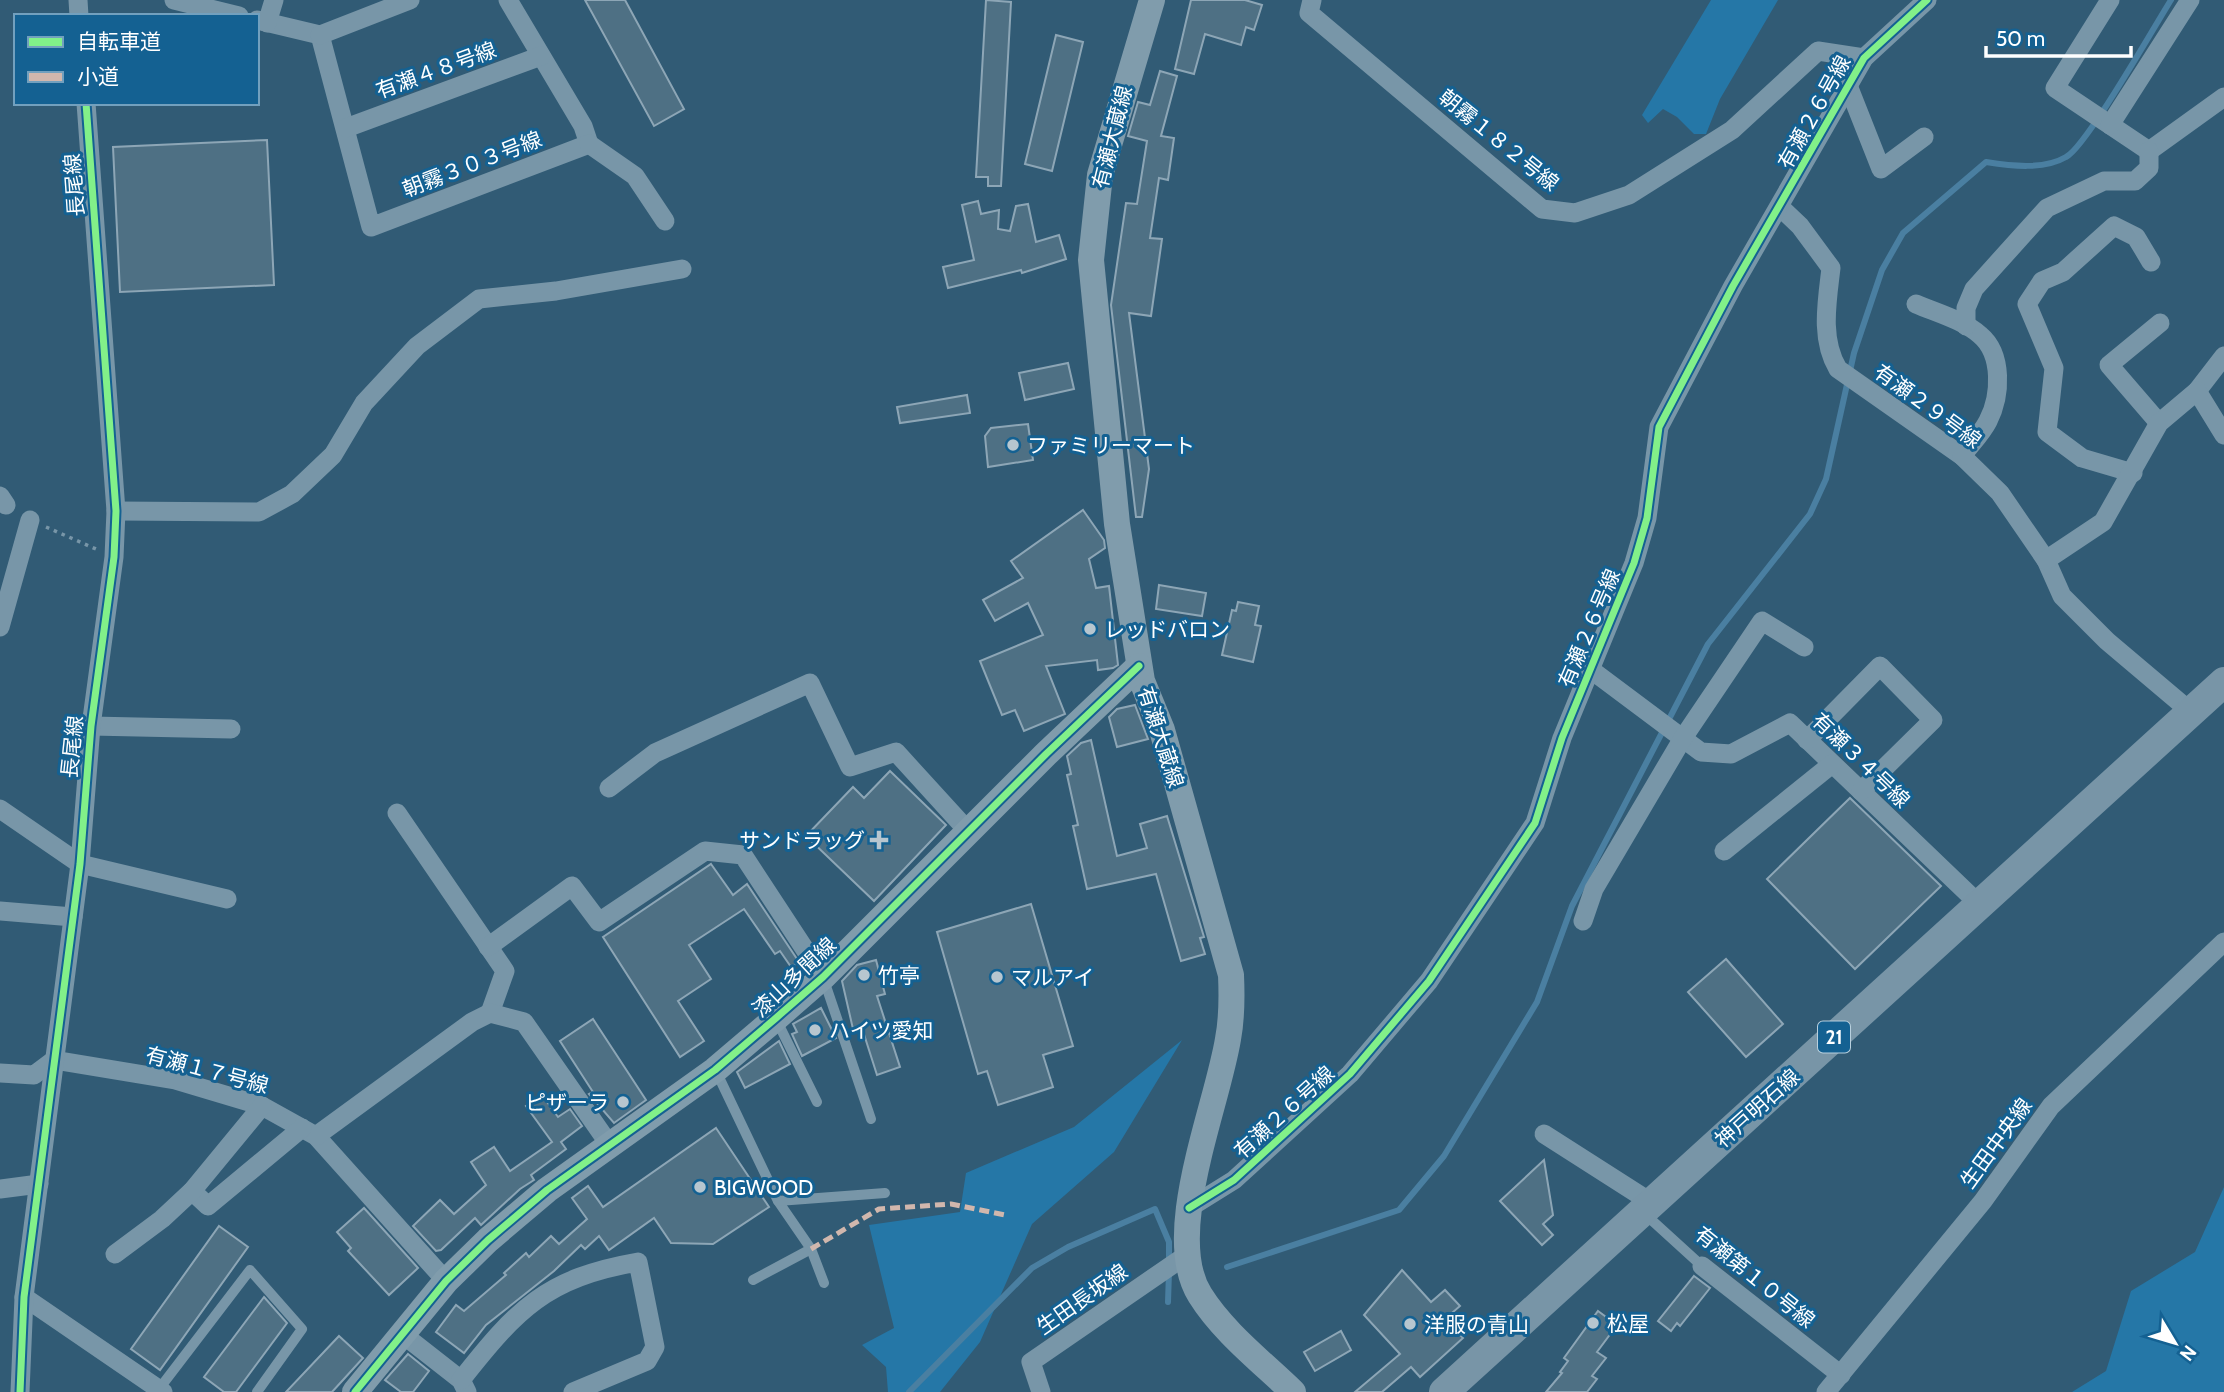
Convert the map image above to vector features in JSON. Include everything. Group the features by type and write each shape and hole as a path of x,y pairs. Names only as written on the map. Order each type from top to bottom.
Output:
{"main road":[{"name":"有瀬大蔵線","path":"1152,0 1100,175 1091,260 1117,524 1139,666 1142,681 1162,730 1231,975 1232,1009 1228,1041 1189,1208 1185,1256 1199,1294 1206,1303 1293,1392"},
{"name":"漆山多聞線","path":"355,1392 446,1281 537,1199 715,1070 776,1018 823,976 1139,666"},
{"name":"神戸明石線","path":"1444,1392 2224,682"}],"street":[{"path":"174,0 231,14"},
{"path":"274,0 262,21 320,35 410,0"},
{"path":"508,0 583,126 589,144 635,176 665,221"},
{"name":"朝霧１８２号線","path":"1312,0 1309,13 1542,209 1575,213 1629,195 1732,130 1818,51 1864,58"},
{"name":"有瀬２６号線","path":"1189,1208 1234,1180 1350,1074 1429,981 1535,823 1562,737 1634,563 1647,518 1659,428 1733,286 1849,89 1864,58 1927,0"},
{"path":"2110,0 2055,88 2149,151"},
{"path":"2109,124 2190,0"},
{"path":"320,35 346,128"},
{"name":"有瀬４８号線","path":"346,128 541,55"},
{"path":"1849,89 1881,169 1924,137"},
{"path":"2149,151 2224,97"},
{"name":"長尾線","path":"20,1392 24,1297 80,863 91,726 114,557 116,511 86,105"},
{"name":"朝霧３０３号線","path":"346,128 372,227 589,144"},
{"path":"1966,326 1966,308 1974,289 2047,208 2104,181 2135,181 2149,168 2149,151"},
{"name":"有瀬２９号線","path":"1780,207 1800,226 1831,268 1826,310 1828,353 1838,369 1962,456 2000,493 2046,560 2062,596 2107,641 2191,712"},
{"path":"2133,473 2082,458 2047,432 2054,368 2026,304 2042,281 2063,272 2114,226 2136,237 2151,262"},
{"path":"116,511 259,512 292,494 333,455 364,403 417,346 478,299 556,291 682,269"},
{"path":"1916,304 1981,335 1993,351 1999,381 1989,420 1962,456"},
{"path":"2158,423 2109,365 2160,323"},
{"path":"2046,560 2103,522 2133,473 2158,423 2197,391 2224,356"},
{"path":"2197,391 2224,435"},
{"path":"0,627 30,520"},
{"path":"1583,921 1594,889 1680,736 1762,621 1804,647"},
{"path":"1807,740 1880,666 1933,720 1861,791"},
{"name":"有瀬３４号線","path":"1590,669 1701,752 1731,754 1790,723 1980,905"},
{"path":"609,788 655,753 810,683 850,767 897,752 968,831"},
{"path":"91,726 231,729"},
{"path":"1724,851 1832,764"},
{"path":"0,809 80,863 227,899"},
{"path":"397,813 505,971 490,1013"},
{"path":"488,947 572,886 599,922 705,851 743,856 823,976"},
{"path":"0,911 73,917"},
{"name":"生田中央線","path":"1826,1392 1983,1201 2051,1107 2224,942"},
{"path":"192,1191 208,1206 309,1132 471,1022 490,1013 524,1022 610,1144"},
{"path":"0,1073 34,1075 54,1060"},
{"name":"有瀬１７号線","path":"54,1060 175,1080 262,1106 309,1132 446,1281"},
{"path":"115,1254 192,1191 262,1106"},
{"name":"有瀬第１０号線","path":"1544,1134 1647,1208"},
{"path":"0,1189 39,1184"},
{"name":"生田長坂線","path":"1041,1392 1031,1362 1185,1256"},
{"path":"401,1333 464,1386 505,1325 559,1284 595,1270 638,1262 655,1347 647,1361 573,1392"},
{"name":"有瀬第１０号線","path":"1702,1266 1841,1375"},
{"path":"24,1297 161,1391"}],"lane":[{"path":"823,976 871,1119"},
{"path":"776,1018 817,1102"},
{"path":"715,1070 778,1201 811,1249 824,1283"},
{"path":"778,1201 885,1193"},
{"name":"有瀬第１０号線","path":"1647,1208 1702,1266"},
{"path":"753,1280 811,1249"},
{"path":"161,1391 250,1270 302,1329 257,1392"}],"path":[{"path":"30,520 114,557"}],"shaded area":[{"path":"1711,0 1778,0 1720,99 1706,134 1694,134 1677,117 1663,109 1648,123 1642,115"},
{"path":"1182,1040 1114,1152 1032,1224 980,1342 940,1392 888,1392 886,1367 862,1345 894,1328 869,1225 960,1212 966,1173 1074,1127"},
{"path":"2224,1187 2224,1392 2072,1392 2106,1371 2131,1291 2195,1252"}],"building":[{"path":"585,0 625,0 684,109 654,126"},
{"path":"986,0 1011,2 1001,186 988,186 988,177 976,177"},
{"path":"1191,0 1245,0 1262,5 1254,30 1246,27 1241,45 1205,34 1194,74 1175,69"},
{"path":"1056,35 1083,42 1052,171 1025,164"},
{"path":"1160,71 1177,76 1161,136 1174,138 1168,180 1159,178 1150,238 1162,239 1151,316 1129,313 1149,469 1142,517 1136,517 1111,305 1126,203 1137,204 1147,141 1128,136 1138,102 1150,105"},
{"path":"267,140 274,285 120,292 113,147"},
{"path":"978,201 981,214 999,210 998,229 1010,231 1016,206 1028,204 1036,242 1059,235 1066,259 1022,273 1021,270 948,288 943,267 974,260 962,205"},
{"path":"1068,363 1074,389 1025,400 1019,373"},
{"path":"967,395 970,413 900,423 897,407"},
{"path":"1028,424 1033,460 988,467 985,436 991,428"},
{"path":"1083,510 1104,540 1105,548 1089,559 1096,588 1109,586 1118,665 1098,670 1097,660 1046,666 1065,714 1024,731 1015,710 1002,715 980,661 1043,635 1028,603 995,621 983,600 1023,578 1011,561"},
{"path":"1159,585 1206,593 1202,616 1156,609"},
{"path":"1238,602 1259,606 1255,625 1261,626 1253,662 1222,655 1232,610 1236,611"},
{"path":"1135,705 1148,739 1117,747 1109,717 1117,709"},
{"path":"1091,740 1117,856 1147,848 1140,824 1167,816 1204,937 1200,938 1205,954 1181,961 1156,874 1087,889 1073,826 1078,825 1067,775 1071,774 1067,756 1081,743"},
{"path":"890,771 946,825 874,901 806,836 853,787 864,798"},
{"path":"1850,798 1941,886 1855,969 1767,879"},
{"path":"711,864 733,895 747,884 799,962 791,967 780,951 775,954 744,909 689,945 711,979 678,1001 704,1041 680,1057 603,937"},
{"path":"1031,904 1073,1046 1043,1055 1053,1087 998,1105 987,1071 978,1074 937,932"},
{"path":"1726,959 1783,1024 1746,1057 1688,992"},
{"path":"876,960 885,994 877,996 900,1067 877,1075 861,1025 853,1029 842,981 857,965"},
{"name":"ハイツ愛知","path":"821,1008 836,1038 802,1056 792,1034 797,1032 793,1024"},
{"path":"593,1019 646,1100 614,1123 589,1094 593,1092 560,1041"},
{"path":"779,1041 790,1064 745,1088 737,1072"},
{"path":"542,1095 558,1117 570,1109 582,1126 561,1142 566,1149 531,1175 534,1180 520,1189 481,1225 475,1218 441,1250 436,1251 413,1226 440,1200 454,1214 486,1185 471,1162 494,1147 510,1171 552,1142 526,1106"},
{"path":"716,1128 769,1207 713,1244 671,1243 654,1218 609,1250 599,1236 585,1249 581,1245 554,1271 486,1325 464,1353 436,1332 456,1305 464,1311 506,1275 504,1273 526,1253 529,1257 551,1236 559,1244 587,1219 572,1198 588,1186 603,1207"},
{"path":"1544,1160 1553,1215 1543,1224 1553,1235 1542,1245 1500,1201"},
{"path":"364,1208 418,1268 389,1295 348,1251 351,1248 337,1232"},
{"path":"219,1226 248,1247 160,1370 131,1349"},
{"path":"1402,1270 1431,1302 1445,1290 1460,1306 1445,1319 1463,1338 1420,1377 1411,1367 1382,1392 1355,1392 1400,1354 1364,1315"},
{"path":"1694,1276 1710,1288 1680,1326 1677,1323 1671,1331 1658,1321"},
{"path":"264,1297 287,1323 236,1392 224,1392 204,1377"},
{"path":"1598,1311 1617,1325 1597,1352 1606,1358 1592,1376 1597,1379 1587,1392 1546,1392 1562,1373 1560,1372 1568,1361 1564,1358"},
{"path":"1341,1331 1351,1350 1315,1371 1304,1352"},
{"path":"339,1336 363,1358 332,1392 286,1392"},
{"path":"408,1354 429,1371 413,1392 401,1392 385,1380"}],"waterway":[{"path":"1227,1267 1399,1210 1444,1156 1537,1002 1572,906 1708,644 1810,514 1826,479 1854,353 1882,270 1903,233 1986,162 2016,166 2038,165 2066,157 2076,148 2104,110 2171,0"},
{"path":"909,1392 1032,1268 1068,1247 1155,1209 1169,1242 1169,1261"},
{"path":"1168,1302 1169,1272"}],"marked path":[{"path":"811,1249 879,1209 951,1204 1005,1215"}],"cycle path":[{"path":"1189,1208 1234,1180 1350,1074 1429,981 1535,823 1562,738 1634,563 1647,518 1659,427 1733,286 1864,58 1927,0"},
{"path":"20,1392 24,1297 80,864 91,726 114,557 116,511 86,105"},
{"path":"355,1392 446,1281 488,1240 547,1190 715,1070 823,977 1046,754 1139,666"}],"place":[{"name":"ファミリーマート","path":"1013,445"},
{"name":"レッドバロン","path":"1090,629"},
{"name":"サンドラッグ","path":"879,840"},
{"name":"竹亭","path":"864,975"},
{"name":"マルアイ","path":"997,977"},
{"name":"ハイツ愛知","path":"815,1030"},
{"name":"ピザーラ","path":"623,1102"},
{"name":"BIGWOOD","path":"700,1187"},
{"name":"松屋","path":"1593,1323"},
{"name":"洋服の青山","path":"1410,1324"}]}
